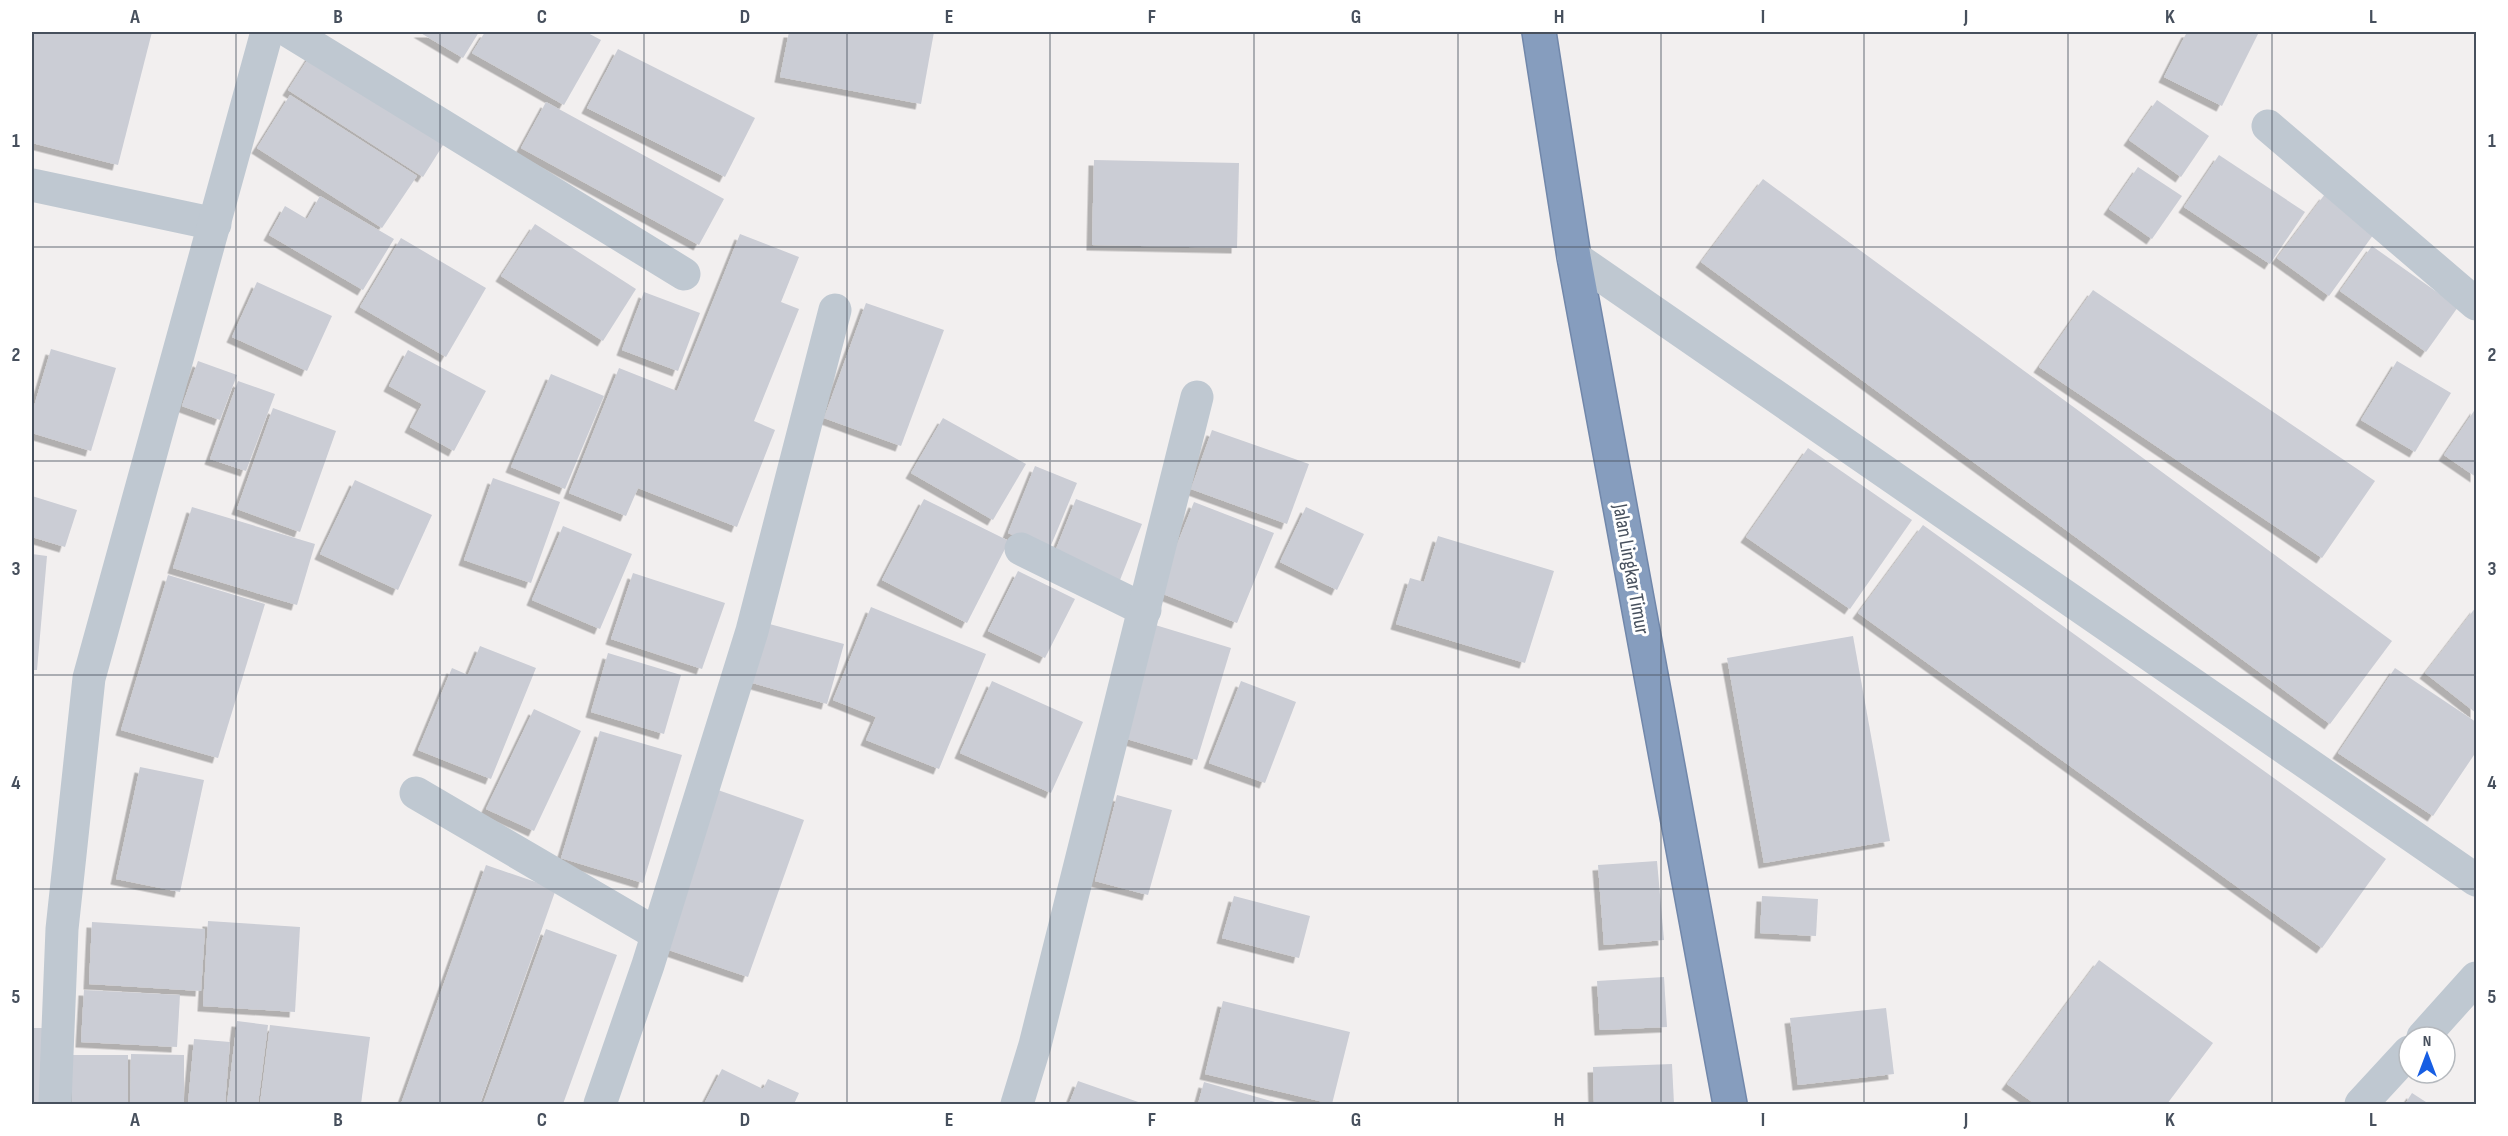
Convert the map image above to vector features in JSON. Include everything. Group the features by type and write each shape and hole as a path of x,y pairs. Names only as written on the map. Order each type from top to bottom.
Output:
{"highway":[{"name":"Jalan Lingkar Timur","path":"1539,32 1574,257 1730,1104"}],"street":[{"path":"55,1104 62,929 89,678 216,224 267,32"},
{"path":"290,32 684,274"},
{"path":"2268,126 2476,304"},
{"path":"32,185 216,224"},
{"path":"1574,257 2476,880"},
{"path":"600,1104 657,934 752,631 835,310"},
{"path":"1017,1104 1035,1045 1197,397"},
{"path":"1020,549 1145,609"},
{"path":"416,793 657,934"},
{"path":"2434,1025 2476,978"},
{"path":"2361,1104 2397,1065"}],"building":[{"path":"32,32 152,32 118,165 32,143"},
{"path":"419,32 479,32 463,58"},
{"path":"485,32 586,32 601,40 564,105 472,53"},
{"path":"789,32 934,32 921,104 780,77"},
{"path":"2187,32 2259,32 2222,106 2164,77"},
{"path":"315,48 450,134 423,177 288,90"},
{"path":"618,49 755,118 725,177 587,108"},
{"path":"290,95 417,176 382,228 257,148"},
{"path":"2157,100 2209,136 2181,177 2129,140"},
{"path":"546,102 724,199 699,245 521,148"},
{"path":"2219,155 2305,212 2270,264 2184,207"},
{"path":"1094,160 1239,163 1237,248 1092,245"},
{"path":"2138,167 2182,196 2152,239 2109,209"},
{"path":"1763,179 2392,641 2330,724 1701,262"},
{"path":"2325,194 2376,231 2329,296 2277,258"},
{"path":"320,196 394,239 363,290 269,235 285,206 307,219"},
{"path":"535,224 636,289 603,341 501,276"},
{"path":"740,234 799,257 781,302 799,309 754,421 775,430 737,527 638,488 626,516 569,493 619,368 677,391"},
{"path":"401,238 486,288 446,357 360,307"},
{"path":"2372,246 2458,307 2426,352 2340,291"},
{"path":"257,282 332,316 307,371 232,337"},
{"path":"2093,290 2375,481 2322,558 2039,367"},
{"path":"644,292 700,313 678,371 622,350"},
{"path":"866,303 944,330 901,446 824,418"},
{"path":"51,349 116,368 91,451 32,433 32,413"},
{"path":"408,350 486,391 454,451 410,427 422,404 389,386"},
{"path":"198,361 237,375 220,420 182,406"},
{"path":"2397,361 2451,393 2415,452 2361,420"},
{"path":"551,374 604,396 565,489 511,467"},
{"path":"238,381 275,394 246,471 210,459"},
{"path":"273,408 336,431 300,532 237,509"},
{"path":"2476,408 2476,477 2444,455"},
{"path":"943,418 1026,464 993,520 911,473"},
{"path":"1212,430 1309,464 1287,524 1191,489"},
{"path":"1808,448 1912,520 1850,609 1746,537"},
{"path":"1035,466 1077,483 1049,550 1008,533"},
{"path":"493,478 560,502 531,583 464,560"},
{"path":"355,480 432,515 398,590 320,554"},
{"path":"32,496 77,510 65,547 32,537"},
{"path":"924,499 1009,541 967,623 882,580"},
{"path":"1076,499 1142,524 1120,580 1054,554"},
{"path":"1194,502 1274,533 1237,623 1158,592"},
{"path":"192,507 315,544 297,605 173,568"},
{"path":"1306,507 1364,534 1337,590 1280,562"},
{"path":"1923,525 2386,859 2322,948 1858,613"},
{"path":"563,526 632,554 600,629 532,600"},
{"path":"1438,536 1554,571 1525,663 1396,624 1410,578 1424,582"},
{"path":"32,554 47,556 37,670 32,670"},
{"path":"1018,571 1075,599 1045,658 988,631"},
{"path":"633,573 725,603 702,669 611,639"},
{"path":"168,575 265,604 218,758 121,730"},
{"path":"871,607 986,654 939,769 866,740 876,717 833,700"},
{"path":"2476,607 2476,713 2425,673"},
{"path":"758,621 844,644 827,704 742,680"},
{"path":"1152,624 1231,648 1197,760 1117,736"},
{"path":"1853,636 1890,841 1764,863 1727,658"},
{"path":"480,646 536,668 491,779 418,750 452,668 468,675"},
{"path":"608,653 681,675 664,734 591,712"},
{"path":"2395,668 2476,722 2476,752 2433,816 2338,753"},
{"path":"992,681 1083,722 1051,793 960,753"},
{"path":"1241,681 1296,702 1265,783 1209,763"},
{"path":"534,709 581,731 534,831 486,809"},
{"path":"600,731 682,755 643,883 561,858"},
{"path":"140,767 204,780 180,892 116,879"},
{"path":"715,789 804,820 748,977 660,947"},
{"path":"1117,795 1172,810 1148,895 1095,881"},
{"path":"1657,861 1664,940 1604,945 1598,865"},
{"path":"486,865 556,889 480,1104 401,1104"},
{"path":"1234,896 1310,916 1299,958 1222,938"},
{"path":"1762,896 1818,899 1816,936 1760,933"},
{"path":"208,921 300,927 295,1012 203,1006"},
{"path":"92,922 205,929 201,991 89,984"},
{"path":"546,929 617,955 563,1104 483,1104"},
{"path":"2099,960 2213,1043 2167,1104 2035,1104 2007,1084"},
{"path":"1664,977 1667,1027 1600,1030 1597,981"},
{"path":"84,990 180,995 177,1047 81,1042"},
{"path":"1223,1001 1350,1032 1332,1104 1205,1074"},
{"path":"1886,1008 1894,1074 1798,1085 1790,1018"},
{"path":"237,1021 268,1025 258,1104 227,1104"},
{"path":"270,1025 370,1037 361,1104 260,1104"},
{"path":"32,1028 45,1028 45,1104 32,1104"},
{"path":"194,1039 230,1042 225,1104 188,1104"},
{"path":"131,1054 184,1055 184,1104 130,1104"},
{"path":"72,1055 128,1055 128,1104 72,1104"},
{"path":"1672,1064 1674,1104 1594,1104 1593,1067"},
{"path":"722,1069 763,1089 768,1079 799,1093 794,1104 704,1104"},
{"path":"1078,1081 1144,1104 1069,1104"},
{"path":"1204,1082 1282,1104 1198,1104"},
{"path":"2412,1093 2429,1104 2405,1104"}]}
